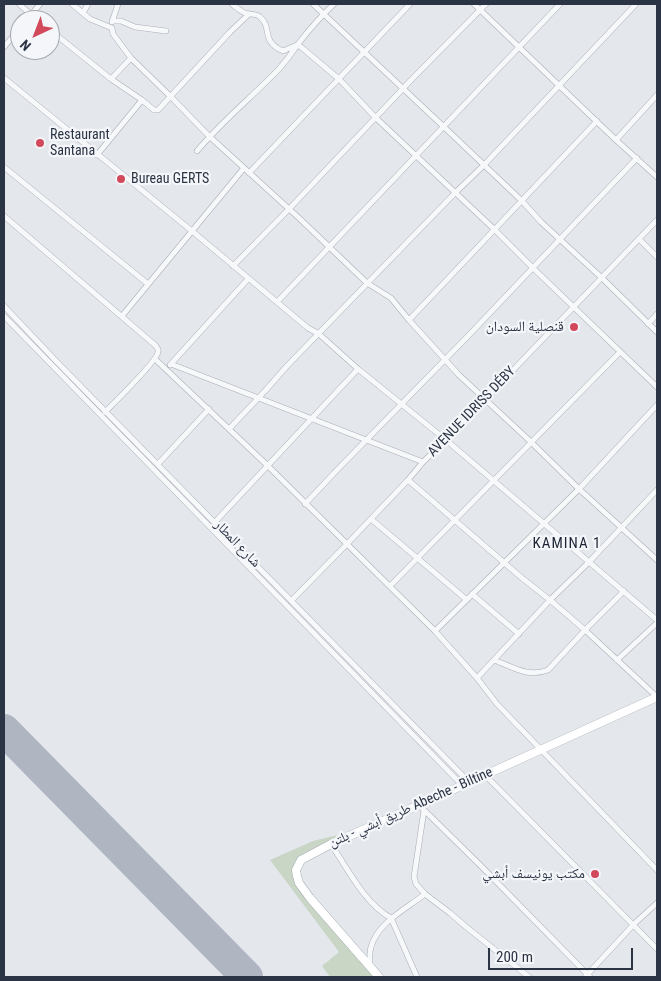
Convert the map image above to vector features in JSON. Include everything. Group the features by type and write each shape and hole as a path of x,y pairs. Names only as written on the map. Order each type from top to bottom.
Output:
{"main road":[{"name":"طريق أبشي - بلتن Abeche - Biltine","path":"379,977 310,898 300,883 296,870 301,860 330,844 422,807 466,783 657,697"}],"street":[{"path":"72,4 90,19 112,28"},
{"path":"83,14 88,4"},
{"path":"118,4 112,21 113,34 131,58 209,136 367,283 389,296 445,360 579,489 657,558"},
{"path":"232,4 244,13 255,14 260,17 265,24 269,41 274,48 283,51 297,46 301,47 339,79 376,118 657,387"},
{"path":"313,4 522,201 541,222 657,332"},
{"path":"197,151 209,136 278,70 334,4"},
{"path":"250,173 410,4"},
{"path":"474,4 657,177"},
{"path":"233,266 486,4"},
{"path":"277,302 560,4"},
{"path":"229,429 287,366 484,165 636,4"},
{"path":"60,38 111,80 154,110 158,110 249,14"},
{"path":"112,21 121,21 135,28 166,31"},
{"path":"111,80 131,58"},
{"path":"4,78 308,328 319,334 358,369 446,440 542,524 624,591 657,622 617,660"},
{"path":"616,140 657,95"},
{"path":"97,155 142,100"},
{"path":"409,320 597,121"},
{"path":"305,504 637,158"},
{"path":"4,167 148,284"},
{"path":"122,316 244,168"},
{"path":"4,216 158,349 155,359 101,416"},
{"name":"AVENUE IDRISS DÉBY","path":"286,604 347,544 657,220"},
{"path":"639,239 657,257"},
{"path":"166,370 248,279"},
{"name":"شارع المطار","path":"4,306 292,600 385,705 466,783"},
{"path":"648,324 657,314"},
{"name":"شارع المطار","path":"4,316 286,604 390,700 466,783"},
{"path":"390,586 620,352"},
{"path":"155,359 268,466 435,631 477,678 497,704 657,870"},
{"path":"171,364 424,462"},
{"path":"215,522 358,369"},
{"path":"435,631 579,489 657,405"},
{"path":"158,464 209,409"},
{"path":"408,480 585,630 657,697"},
{"path":"477,678 657,490"},
{"path":"371,519 467,600"},
{"path":"494,660 530,674 548,670 624,591"},
{"path":"472,594 519,634"},
{"path":"385,705 390,700"},
{"path":"485,775 657,949"},
{"path":"422,807 587,976 634,924 657,903"},
{"path":"422,807 414,877 416,884 424,894 529,977"},
{"path":"330,844 360,889 386,916 391,918 417,977"},
{"path":"370,968 372,945 382,929 391,918 424,894"}],"green space":[{"path":"387,823 304,860 297,867 301,885 375,977 330,977 322,966 339,952 270,860 313,841"}],"runway":[{"path":"4,730 247,977"}],"place":[{"name":"Restaurant Santana","path":"40,143"},
{"name":"Bureau GERTS","path":"121,179"},
{"name":"قنصلية السودان","path":"574,327"},
{"name":"مكتب يونيسف أبشي","path":"595,874"}],"district":[{"name":"KAMINA 1","path":"567,544"}]}
